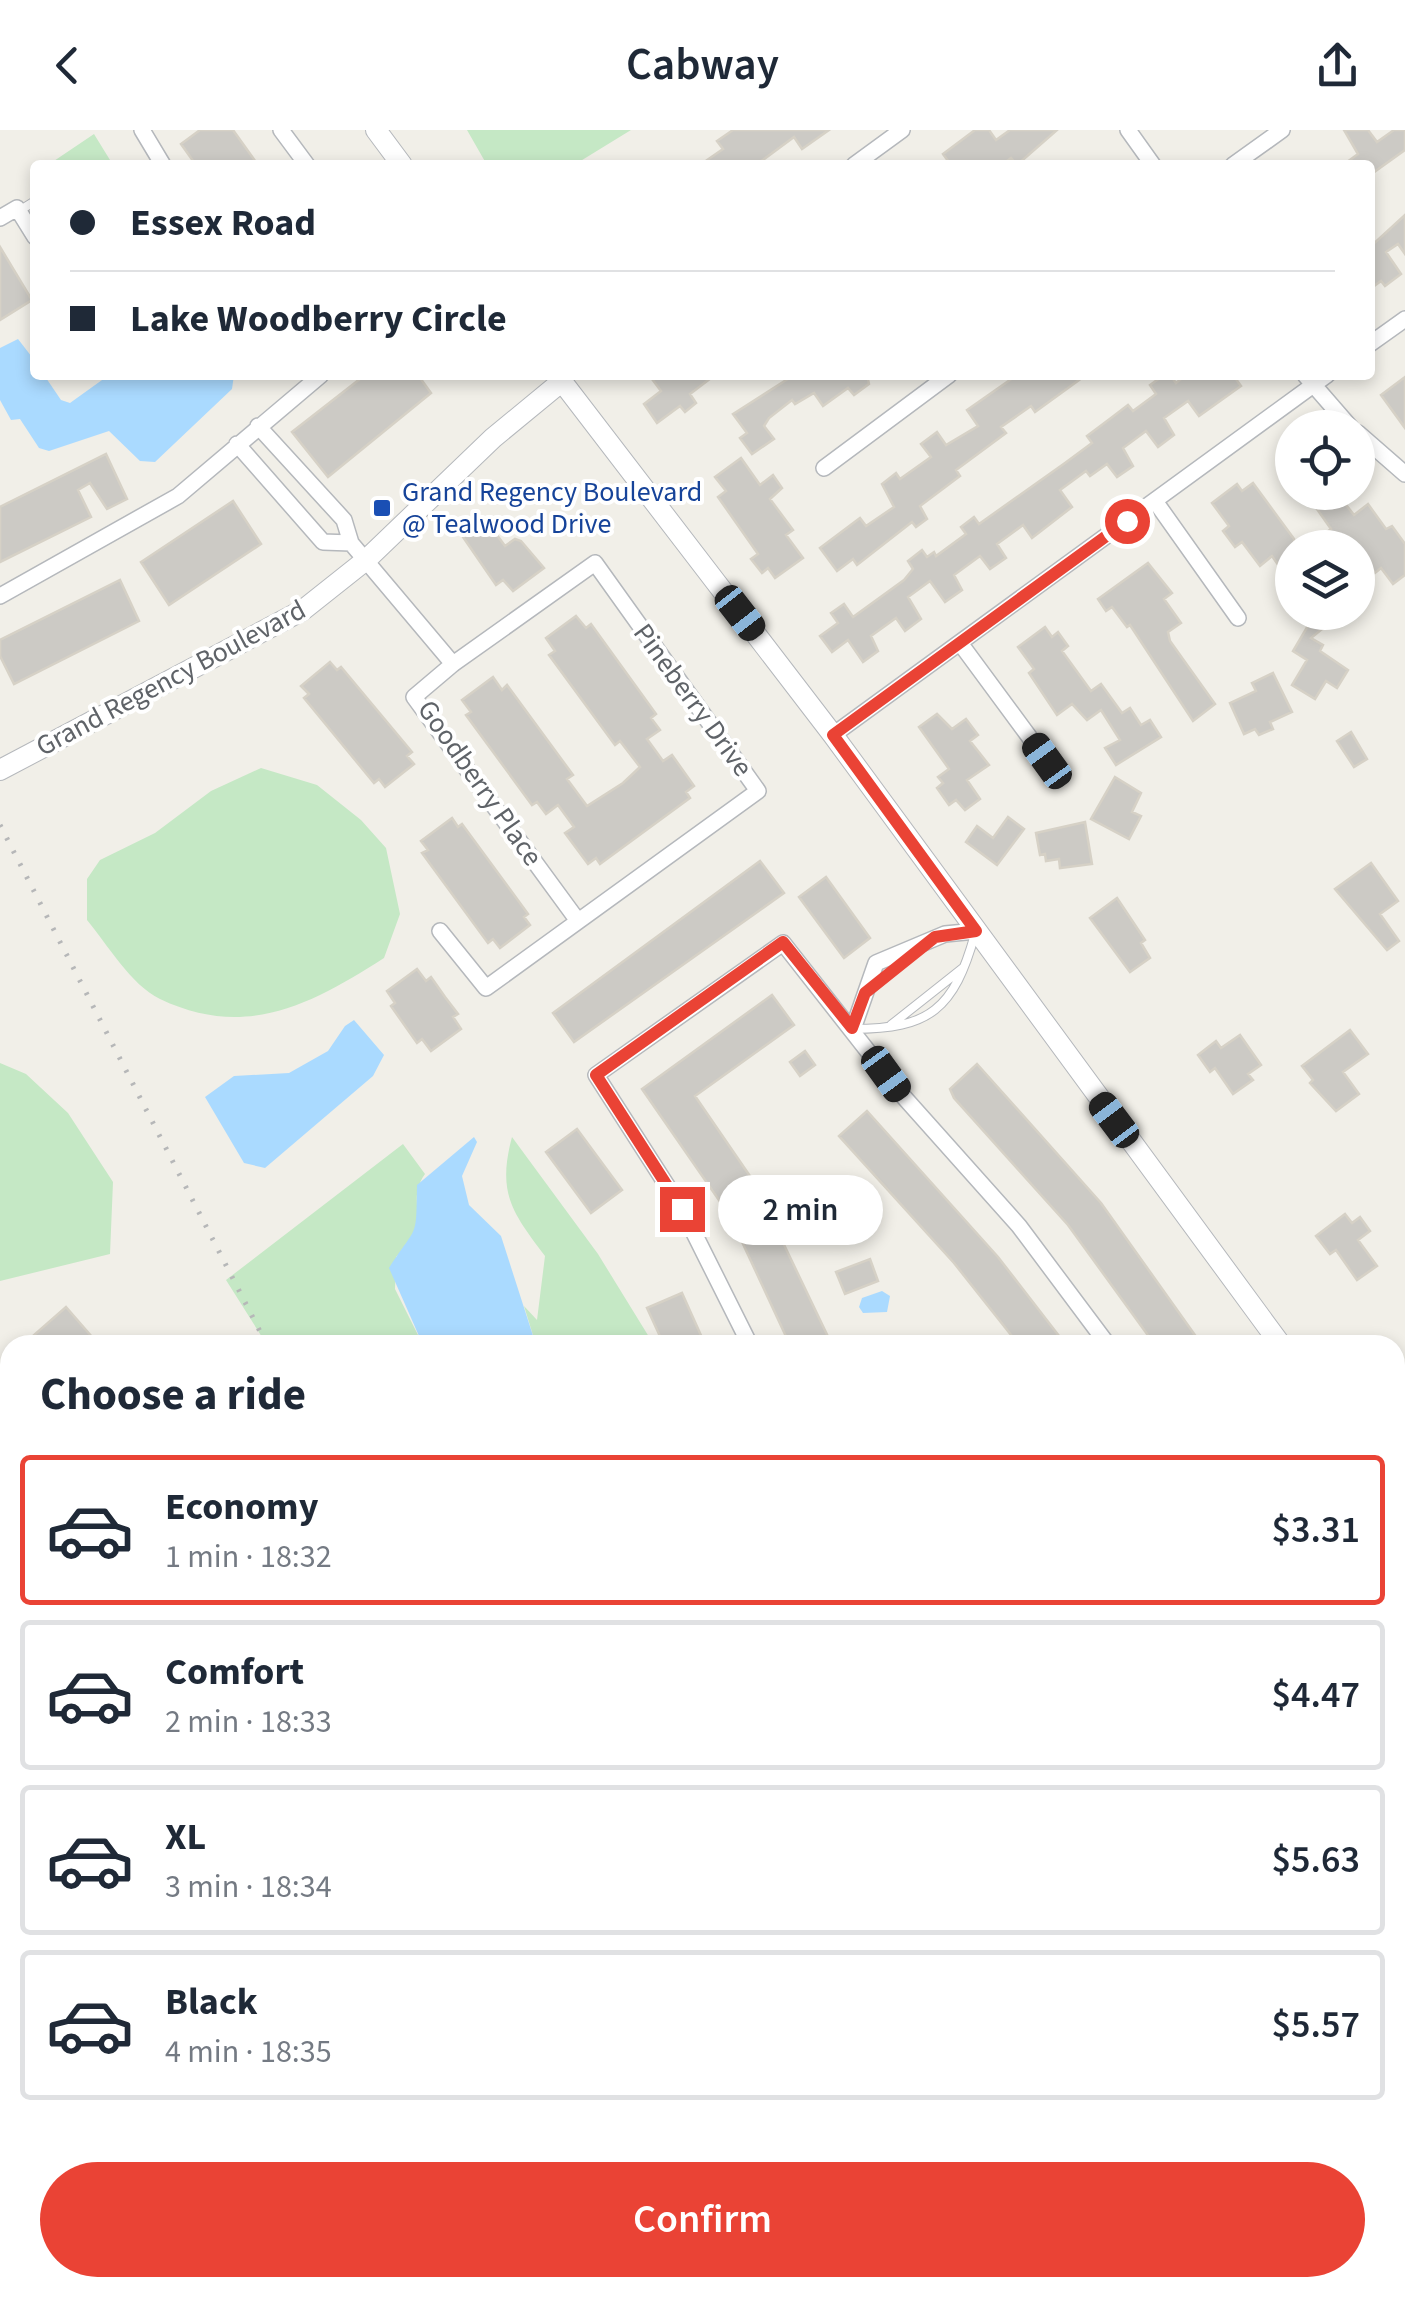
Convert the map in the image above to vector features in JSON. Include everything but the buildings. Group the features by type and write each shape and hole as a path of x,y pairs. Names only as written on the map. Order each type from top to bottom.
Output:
{"street":[{"path":"142,130 160,160"},
{"path":"282,130 303,160"},
{"path":"376,130 398,160"},
{"path":"861,160 902,130"},
{"path":"1128,130 1149,160"},
{"path":"1240,160 1282,130"},
{"path":"0,218 17,208 30,229"},
{"path":"1375,340 1405,319"},
{"path":"0,596 178,496 315,380"},
{"name":"Grand Regency Boulevard","path":"0,770 303,610 366,560 560,380"},
{"path":"565,380 833,735 1274,1335"},
{"path":"824,468 942,380"},
{"path":"833,735 1155,500 1308,380 1335,410"},
{"path":"237,444 324,542 350,543 344,520 258,426"},
{"path":"1375,448 1405,474"},
{"path":"1155,500 1238,618"},
{"name":"Goodberry Place","path":"350,543 453,664 414,697 578,921"},
{"name":"Pineberry Drive","path":"440,931 486,988 758,791 595,563 453,664"},
{"path":"960,642 1047,761"},
{"path":"852,1028 876,963 935,937 976,931"},
{"path":"745,1335 682,1209 596,1075 783,942 902,1096 1019,1226 1101,1335"}],"lane":[{"path":"19,211 30,204"},
{"path":"852,1028 928,1020 946,1002 976,931"},
{"path":"888,1027 963,968"}],"green space":[{"path":"467,130 631,130 582,160 484,160"},
{"path":"94,134 110,160 55,160"},
{"path":"261,768 317,785 361,820 386,848 400,914 384,958 331,990 277,1011 250,1016 191,1011 149,993 120,963 87,920 87,879 100,860 155,833 211,791"},
{"path":"0,1063 26,1074 68,1113 113,1182 110,1254 0,1281"},
{"path":"512,1137 598,1254 648,1335 533,1335 524,1306 537,1320 545,1256 511,1201 506,1173"},
{"path":"403,1144 425,1174 417,1194 414,1232 396,1257 395,1289 418,1335 261,1335 226,1280"}],"water":[{"path":"18,339 30,355 30,380 47,380 61,400 70,403 102,380 233,380 232,389 155,462 140,461 109,431 49,451 39,448 20,419 11,420 0,400 0,348"},
{"path":"354,1020 384,1055 373,1076 265,1168 244,1163 205,1097 234,1076 289,1073 328,1051 345,1026"},
{"path":"474,1137 477,1142 462,1176 469,1205 501,1236 533,1335 419,1335 389,1268 414,1231 417,1185"},
{"path":"882,1291 890,1296 887,1312 863,1313 859,1307 862,1298"}],"railway":[{"path":"0,825 262,1335"}],"place":[{"name":"Grand Regency Boulevard @ Tealwood Drive","path":"382,508"}],"route":[{"path":"682,1209 596,1075 783,942 852,1028 865,993 935,937 976,931 833,735 1127,521"}]}
